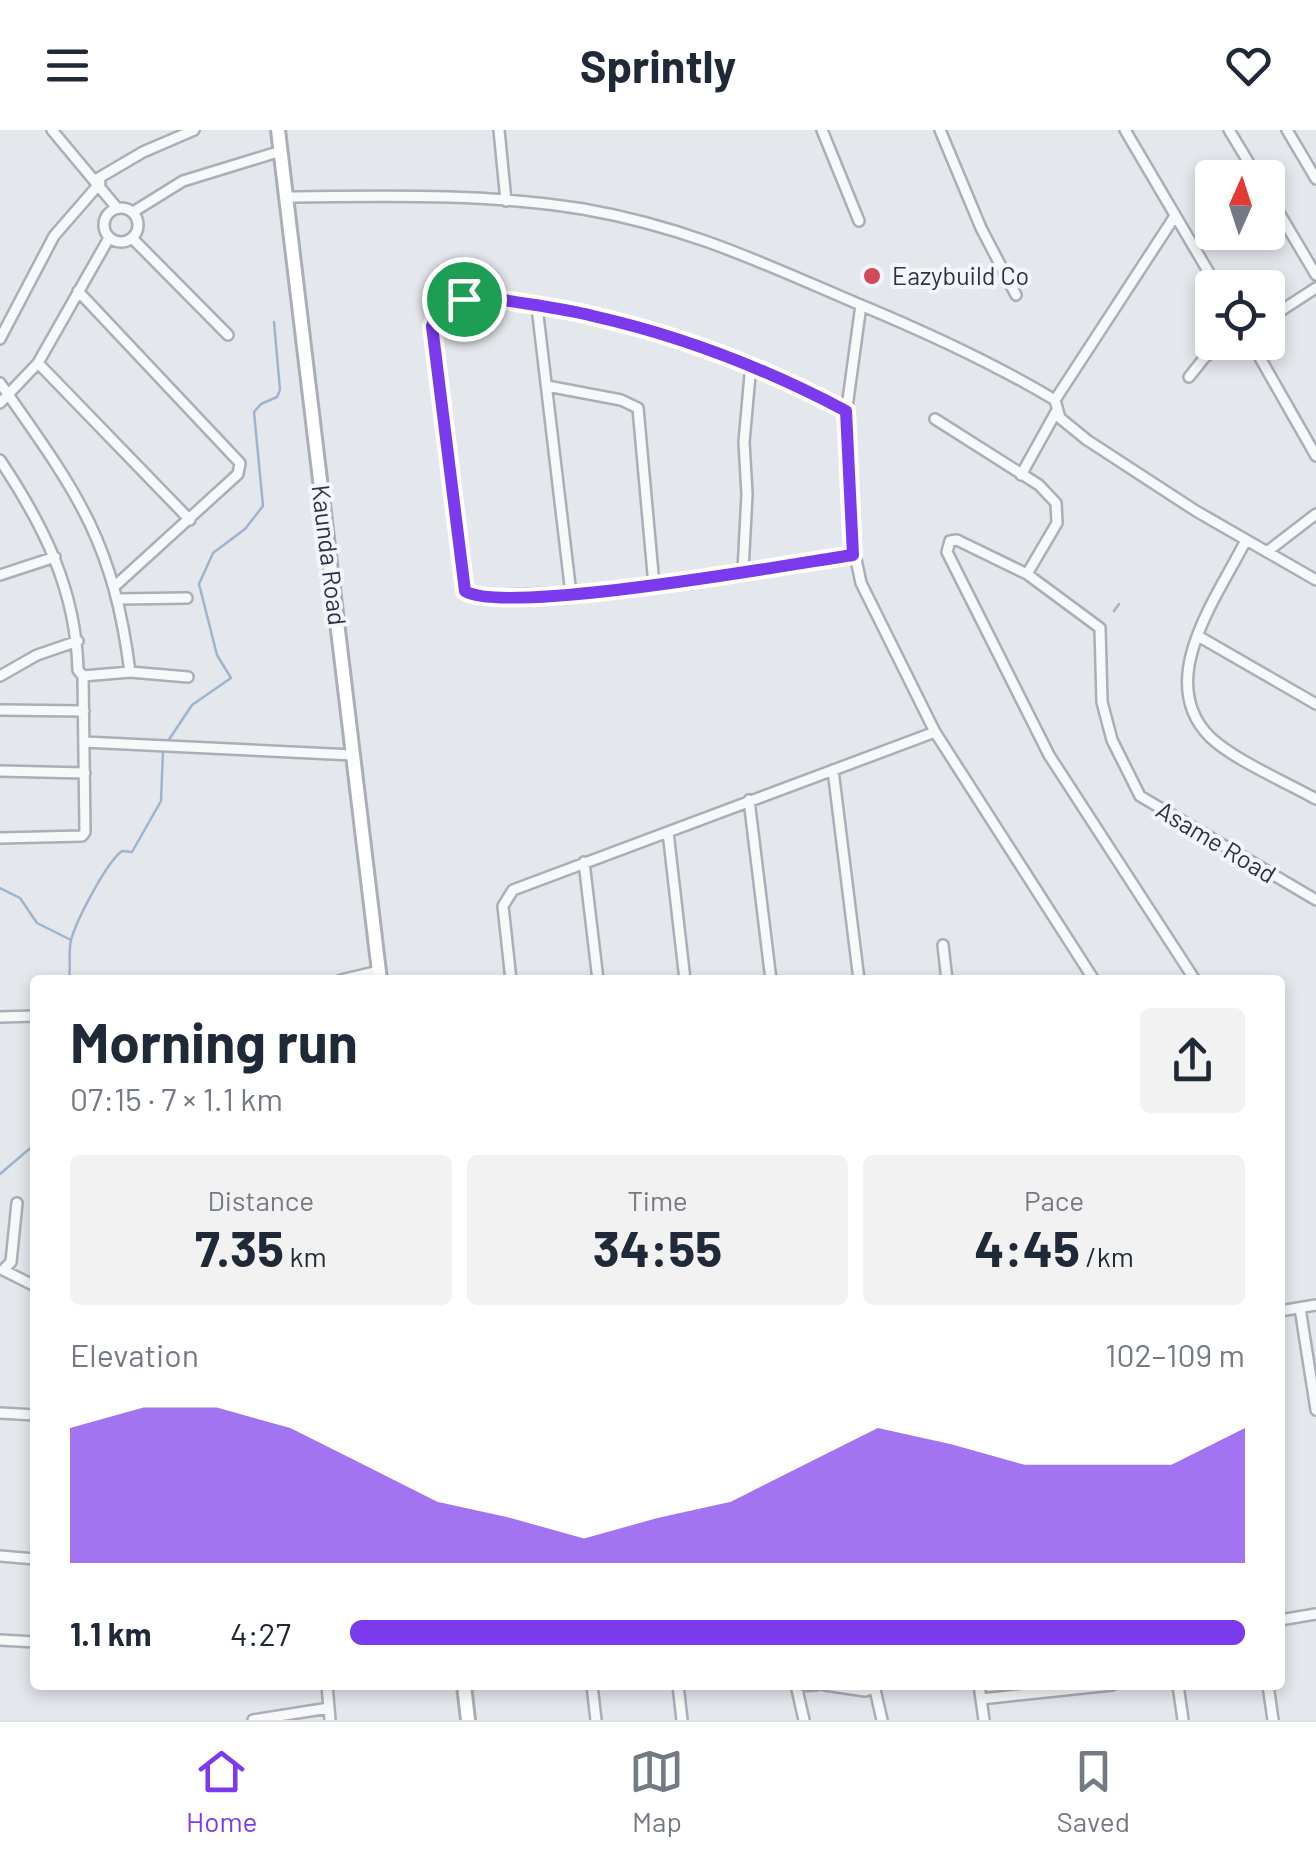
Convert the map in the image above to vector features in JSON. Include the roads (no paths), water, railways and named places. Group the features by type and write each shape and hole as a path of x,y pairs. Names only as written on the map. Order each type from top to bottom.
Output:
{"main road":[{"name":"Kaunda Road","path":"278,130 379,975"},
{"path":"465,1690 468,1720"}],"street":[{"path":"52,130 118,208 133,212 183,182 280,151"},
{"path":"0,339 18,312 54,236 99,181 194,130"},
{"path":"499,130 506,201"},
{"path":"822,130 859,220"},
{"path":"940,130 981,228 1016,296"},
{"path":"1125,130 1208,270"},
{"path":"1229,130 1247,160"},
{"path":"1287,130 1316,179"},
{"path":"1304,158 1316,154"},
{"path":"286,196 506,201 583,210 677,230 760,258 956,345 1055,400"},
{"path":"4,399 38,363 109,238 104,219 118,208"},
{"path":"109,238 121,242 132,238 138,224 133,212"},
{"path":"1021,475 1056,412 1055,400 1176,216"},
{"path":"1285,223 1316,276"},
{"path":"132,238 228,335"},
{"path":"1285,307 1316,288"},
{"path":"78,291 240,462 238,474 115,586"},
{"path":"846,411 751,364 611,320 487,297 455,302 436,316 432,350 465,591 473,596 571,594 853,555"},
{"path":"861,305 846,411 853,555 874,611 935,732 1091,975"},
{"path":"537,308 571,594"},
{"path":"1189,378 1202,360"},
{"path":"1261,360 1316,456"},
{"path":"38,363 190,520"},
{"path":"743,571 748,494 744,442 751,364"},
{"path":"0,383 4,399 82,501 115,586 130,672"},
{"path":"547,386 621,400 638,408 654,585"},
{"path":"1056,412 1088,440 1316,580"},
{"path":"935,419 1045,491 1059,513 1027,574 963,542 950,541 947,546 962,585 1049,755 1192,975"},
{"path":"0,838 82,836 86,826 83,676 78,670 78,641 56,557 2,466"},
{"path":"1268,552 1316,514"},
{"path":"1246,540 1189,655 1188,688 1208,735 1316,799"},
{"path":"0,575 56,557"},
{"name":"Asame Road","path":"1027,574 1100,628 1102,702 1112,740 1140,796 1316,900"},
{"path":"118,599 187,598"},
{"path":"1198,636 1316,704"},
{"path":"0,676 37,655 78,641"},
{"path":"83,676 130,672 188,677"},
{"path":"0,710 84,711"},
{"path":"510,975 503,910 506,896 525,883 935,732"},
{"path":"84,742 353,755"},
{"path":"833,770 859,975"},
{"path":"0,771 85,773"},
{"path":"749,800 770,975"},
{"path":"668,832 684,975"},
{"path":"584,862 597,975"},
{"path":"943,945 946,975"},
{"path":"0,1017 30,1016"},
{"path":"16,1203 11,1262 1,1270 30,1284"},
{"path":"1285,1310 1316,1305"},
{"path":"1300,1308 1316,1410"},
{"path":"0,1413 30,1415"},
{"path":"0,1556 30,1559"},
{"path":"1285,1619 1316,1614"},
{"path":"0,1640 30,1642"},
{"path":"593,1690 596,1720"},
{"path":"679,1690 682,1720"},
{"path":"797,1690 804,1720"},
{"path":"875,1690 882,1720"},
{"path":"980,1690 984,1720"},
{"path":"982,1700 1069,1690"},
{"path":"1179,1690 1183,1720"},
{"path":"1269,1690 1274,1720"},
{"path":"253,1720 330,1714"}],"waterway":[{"path":"166,744 192,705 231,678 217,655 199,584 213,553 245,529 263,506 254,412 277,397 280,390 274,322"},
{"path":"1114,611 1119,604"},
{"path":"69,975 71,940 100,879 122,851 132,852 161,801 163,751"},
{"path":"0,888 20,898 37,923 71,940"},
{"path":"0,1174 30,1148"}],"place":[{"name":"Eazybuild Co","path":"872,276"}]}
